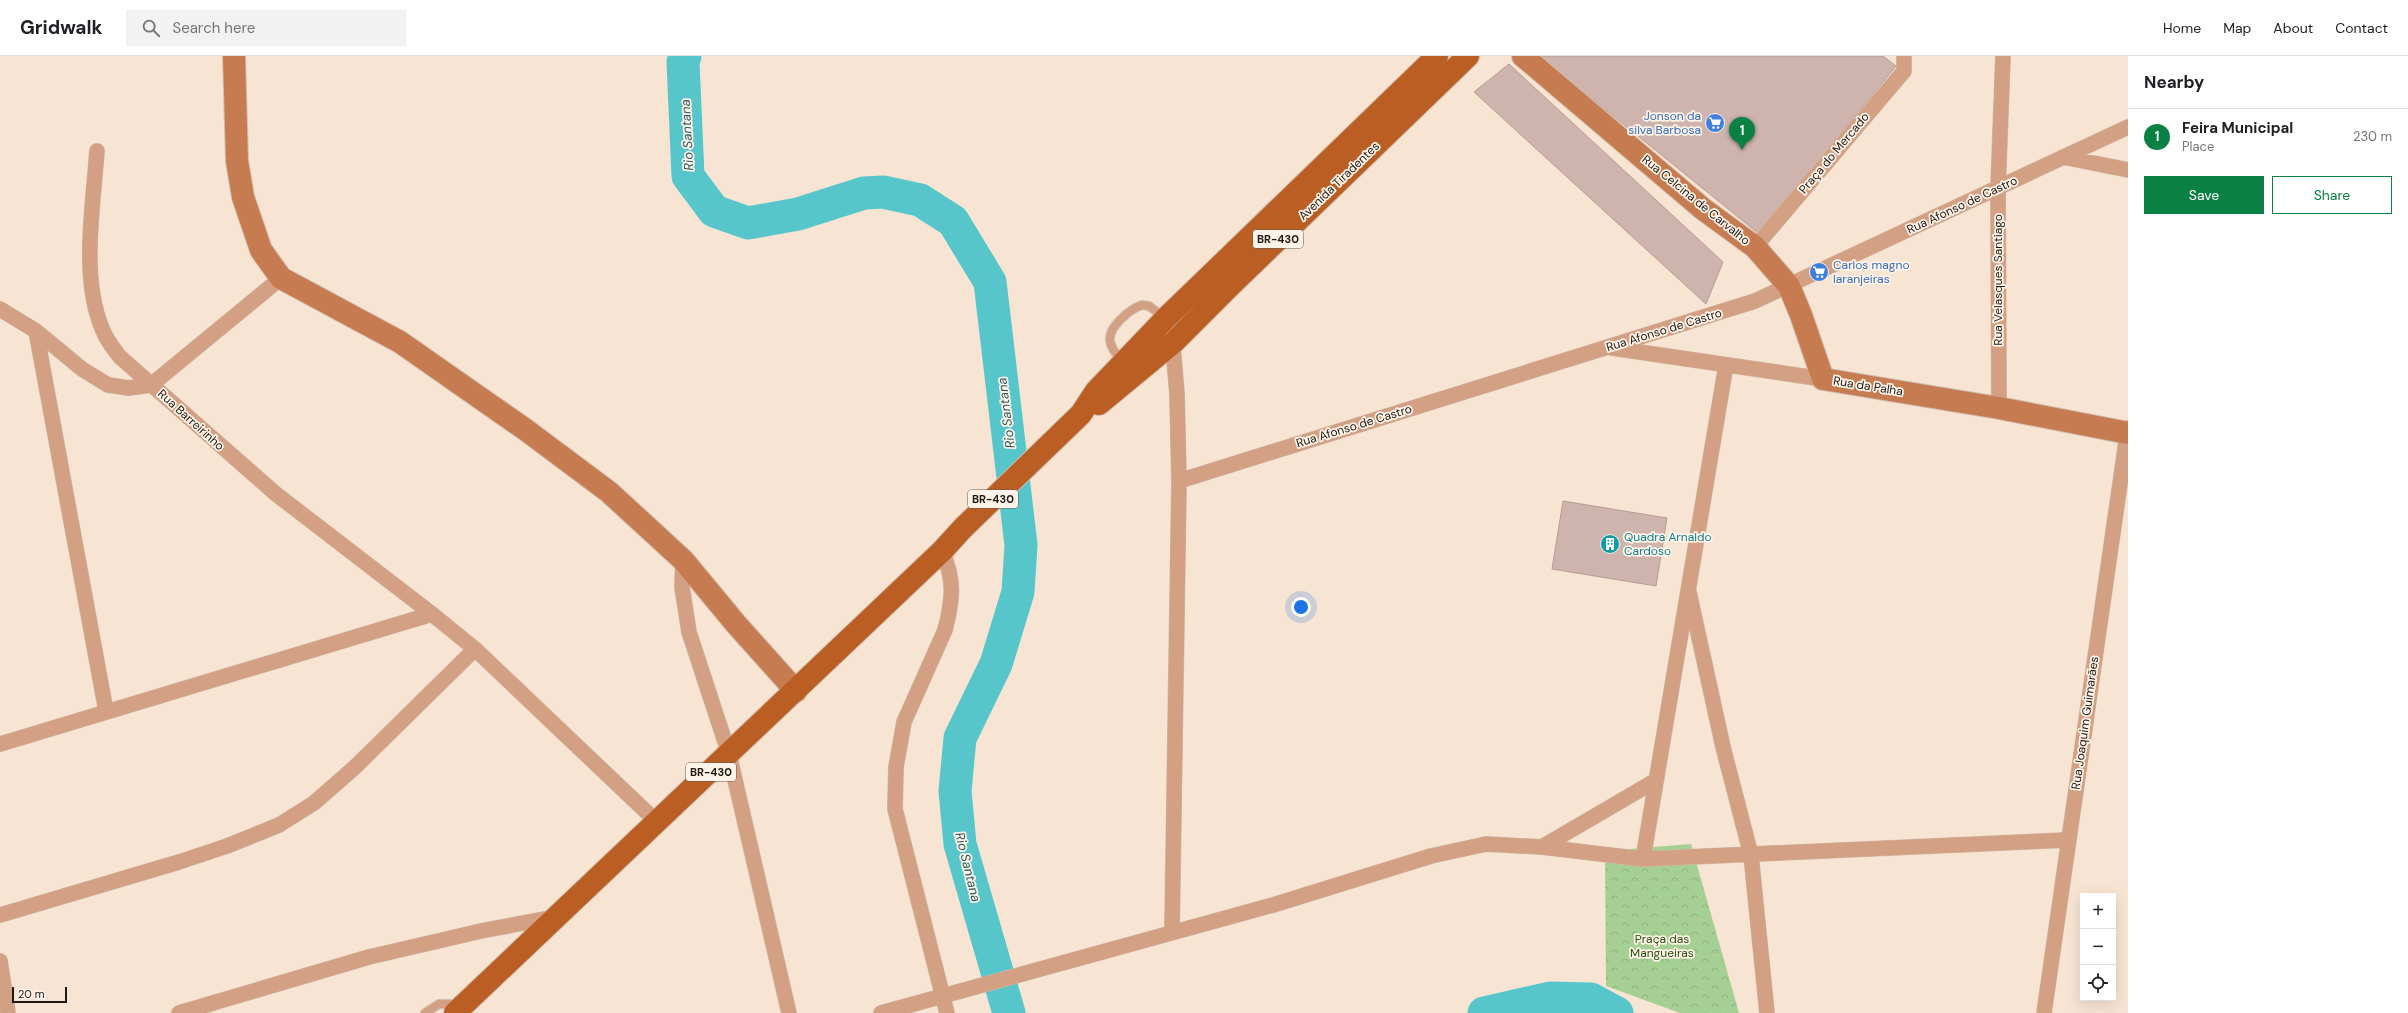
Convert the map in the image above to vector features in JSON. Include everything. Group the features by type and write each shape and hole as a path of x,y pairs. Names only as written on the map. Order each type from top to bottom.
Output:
{"main road":[{"name":"BR-430","path":"1129,369 1165,319 1437,56"},
{"name":"Avenida Tiradentes","path":"942,551 963,528 1081,414 1096,406 1129,369 1174,342 1468,56"},
{"name":"BR-430","path":"460,1009 555,917 730,754 942,551"}],"street":[{"path":"234,56 237,161 243,197 261,250 281,278 400,342 526,430 609,492 683,560 736,624 796,691"},
{"name":"Rua Celcina de Carvalho","path":"1523,56 1703,208 1755,247 1789,286 1801,315 1823,379"},
{"name":"Praça do Mercado","path":"1755,247 1904,71 1904,56"},
{"name":"Rua Velasques Santiago","path":"1999,408 1998,189 2003,56"},
{"name":"Rua Afonso de Castro","path":"1179,481 1748,304 1998,189 2128,127"},
{"name":"Rua Barreirinho","path":"97,151 90,263 91,289 96,310 106,337 120,358 276,494 475,649 657,822"},
{"path":"2063,157 2128,170"},
{"path":"0,309 36,332 82,369 108,385 129,388 151,385 281,278"},
{"path":"1165,319 1174,342 1179,481 1172,932"},
{"path":"36,332 106,711"},
{"name":"Rua da Palha","path":"1607,348 1823,379 1999,408 2128,432"},
{"path":"1642,859 1687,583 1726,365"},
{"name":"Rua Joaquim Guimarães","path":"2044,1013 2128,432"},
{"path":"942,551 951,570 952,591 949,614 945,630 904,722 896,767 895,809 948,1013"},
{"path":"683,560 682,587 689,632 730,754 789,1013"},
{"path":"1687,583 1723,747 1751,855 1767,1013"},
{"path":"0,744 106,711 377,632 432,614"},
{"path":"0,915 179,862 227,846 279,825 314,803 354,768 475,649"},
{"path":"1542,847 1655,781"},
{"path":"881,1013 969,990 1273,905 1460,848 1486,844 1542,847 1642,859 2068,840"},
{"path":"179,1013 368,957 481,931 555,917"},
{"path":"0,961 8,1013"}],"lane":[{"path":"1129,369 1114,350 1110,340 1111,333 1116,326 1129,312 1142,305 1149,306 1165,319"},
{"path":"426,1013 439,1004 460,1009"}],"green space":[{"name":"Praça das Mangueiras","path":"1691,844 1739,1013 1680,1013 1606,986 1605,851"}],"building":[{"path":"1539,56 1883,56 1896,66 1759,234"},
{"path":"1509,64 1723,262 1706,304 1474,92"},
{"name":"Quadra Arnaldo Cardoso","path":"1563,501 1667,518 1656,586 1552,569"}],"waterway":[{"name":"Rio Santana","path":"685,56 683,62 688,176 714,211 748,223 798,214 864,193 883,192 920,200 953,221 990,282 1021,545 1018,592 996,664 960,738 955,791 960,844 1009,1013"},
{"name":"Rio Santana","path":"1484,1013 1550,998 1591,999 1617,1013"}],"place":[{"name":"Jonson da silva Barbosa","path":"1715,123"},
{"name":"Feira Municipal","path":"1742,150"},
{"name":"Carlos magno laranjeiras","path":"1819,272"},
{"name":"Quadra Arnaldo Cardoso","path":"1610,544"}]}
